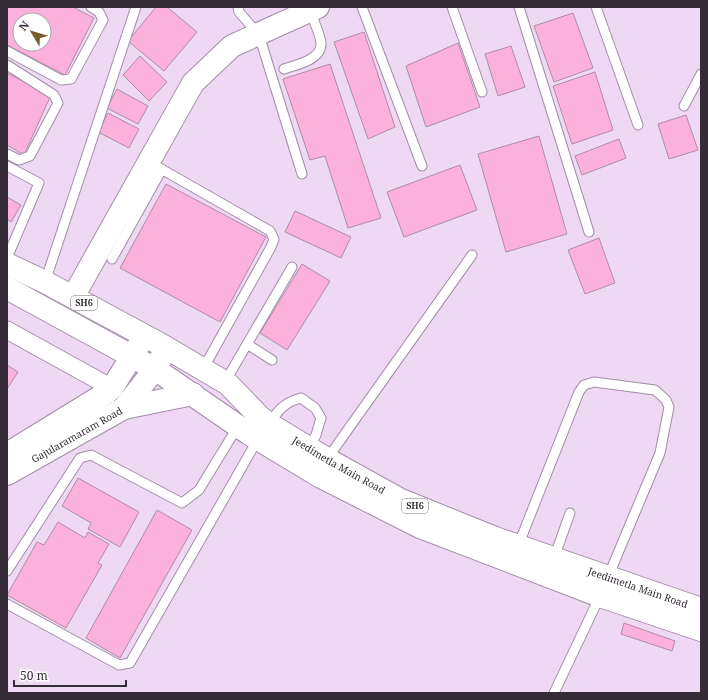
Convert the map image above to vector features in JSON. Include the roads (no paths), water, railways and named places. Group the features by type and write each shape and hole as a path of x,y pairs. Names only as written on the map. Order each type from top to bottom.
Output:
{"main road":[{"path":"73,297 136,200 155,165 193,82 232,46 314,9"},
{"name":"Jeedimetla Main Road","path":"7,264 73,297 225,382 263,427 321,477 392,514 420,527 604,586 701,609"},
{"path":"7,275 136,350"},
{"name":"Jeedimetla Main Road","path":"7,288 136,350 158,364 193,394 238,426 263,427 309,448 402,500 518,546 554,558 604,586 701,630"},
{"name":"Gajularamaram Road","path":"7,454 112,388 136,350"},
{"path":"158,364 263,427"},
{"name":"Gajularamaram Road","path":"7,474 124,408 158,364"},
{"path":"124,408 193,394"}],"street":[{"path":"7,330 112,388"}],"lane":[{"path":"7,51 62,80 71,79 103,20 99,12 91,7"},
{"path":"45,282 136,7"},
{"path":"238,7 239,12 259,35 302,174"},
{"path":"362,7 422,166"},
{"path":"452,7 482,92"},
{"path":"519,7 589,232"},
{"path":"596,7 638,125"},
{"path":"284,69 311,59 318,52 321,44 314,9"},
{"path":"7,65 54,95 58,103 30,156 19,160 7,154"},
{"path":"684,106 701,74"},
{"path":"155,165 270,231 274,239 203,370"},
{"path":"7,166 39,183 7,258"},
{"path":"112,259 136,200"},
{"path":"327,459 472,256"},
{"path":"225,382 292,267"},
{"path":"247,344 272,360"},
{"path":"518,546 579,392 584,385 594,382 655,390 666,400 669,407 660,453 604,586 554,693"},
{"path":"7,604 119,665 130,663 263,427 278,410 290,401 301,398 316,408 322,418 316,435 309,448"},
{"path":"7,571 80,458 91,455 182,503 199,490 238,426"},
{"path":"554,558 570,512"}]}
